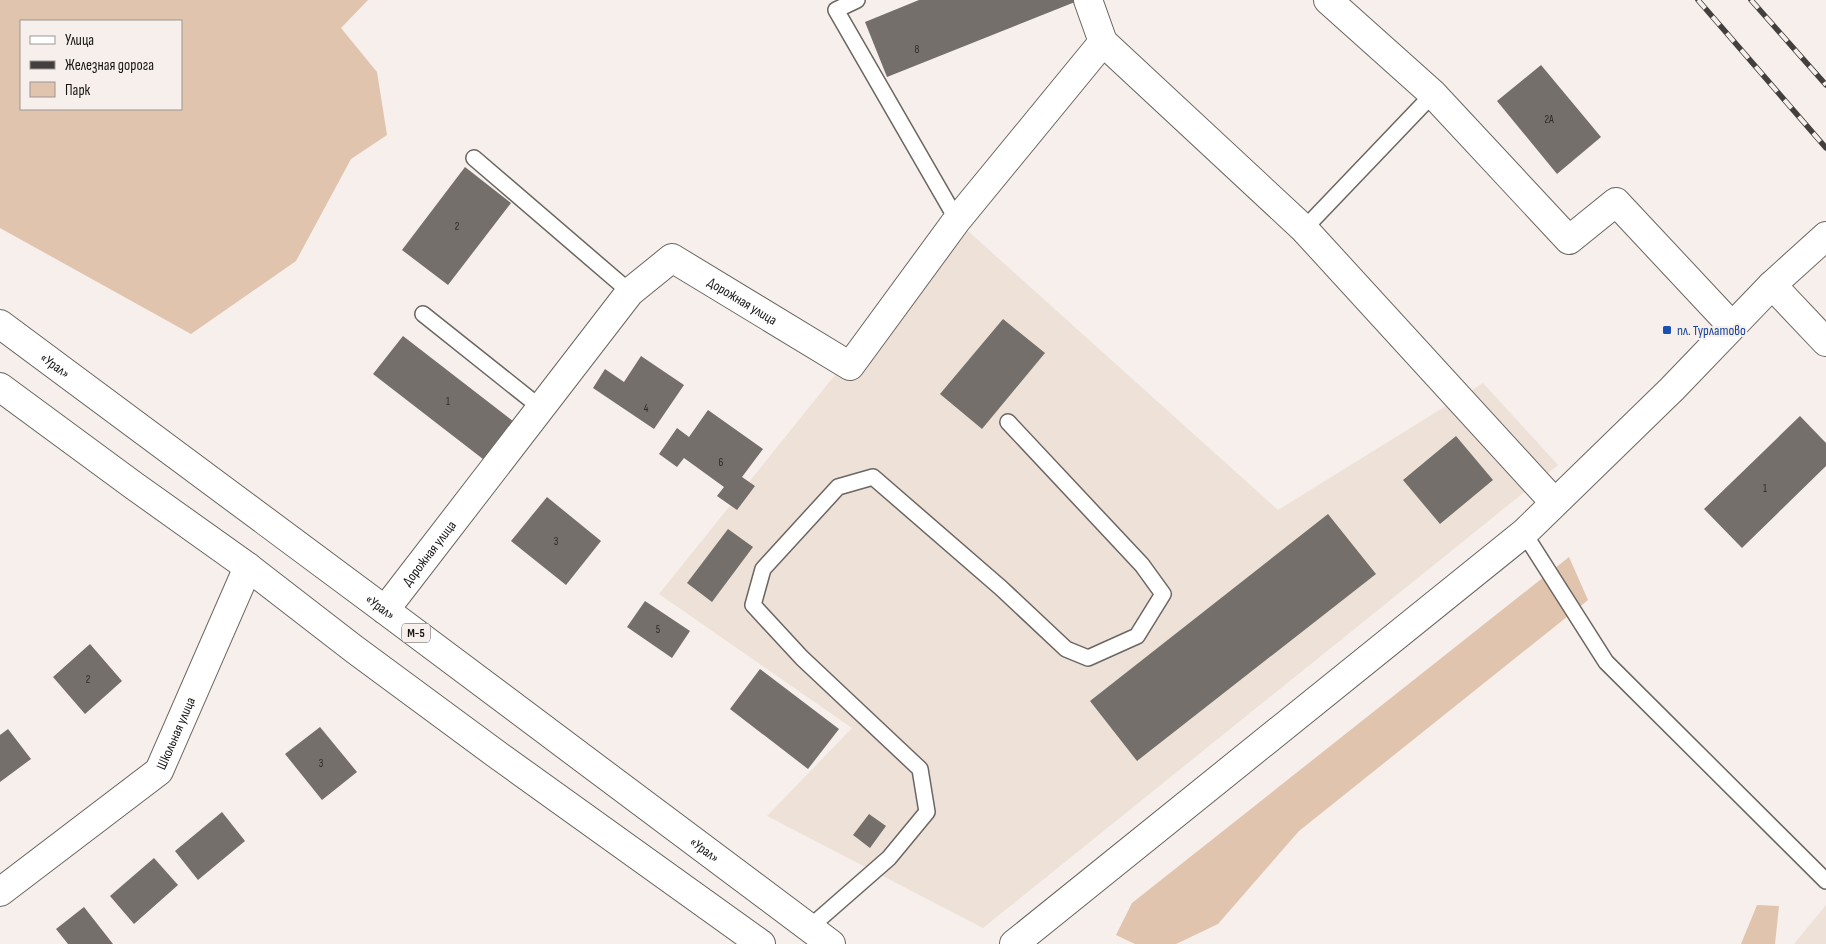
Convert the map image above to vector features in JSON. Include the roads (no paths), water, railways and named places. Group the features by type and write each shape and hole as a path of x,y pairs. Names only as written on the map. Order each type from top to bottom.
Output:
{"main road":[{"path":"1088,0 1103,42 1304,229 1554,502"},
{"path":"1328,0 1433,94 1569,240 1616,202 1732,326"},
{"name":"Дорожная улица","path":"385,610 630,292 672,258 850,366 957,220 1103,42"},
{"path":"1014,944 1524,532 1672,389 1772,284 1826,236"},
{"path":"1772,284 1826,342"},
{"name":"«Урал»","path":"0,324 831,944"},
{"path":"0,387 248,567 354,649 499,756 761,944"},
{"name":"Школьная улица","path":"0,892 160,771 248,567"}],"lane":[{"path":"858,0 836,10 957,220"},
{"path":"1304,229 1433,94"},
{"path":"474,158 630,292"},
{"path":"423,314 541,408"},
{"path":"809,928 889,858 927,812 920,769 802,658 753,605 763,569 838,487 873,477 1001,588 1066,649 1088,658 1137,636 1163,594 1142,565 1008,422"},
{"path":"1524,532 1606,662 1826,881"}],"railway":[{"path":"1698,0 1826,148"},
{"path":"1751,0 1826,85"}],"place":[{"name":"пл. Турлатово","path":"1667,330"}]}
